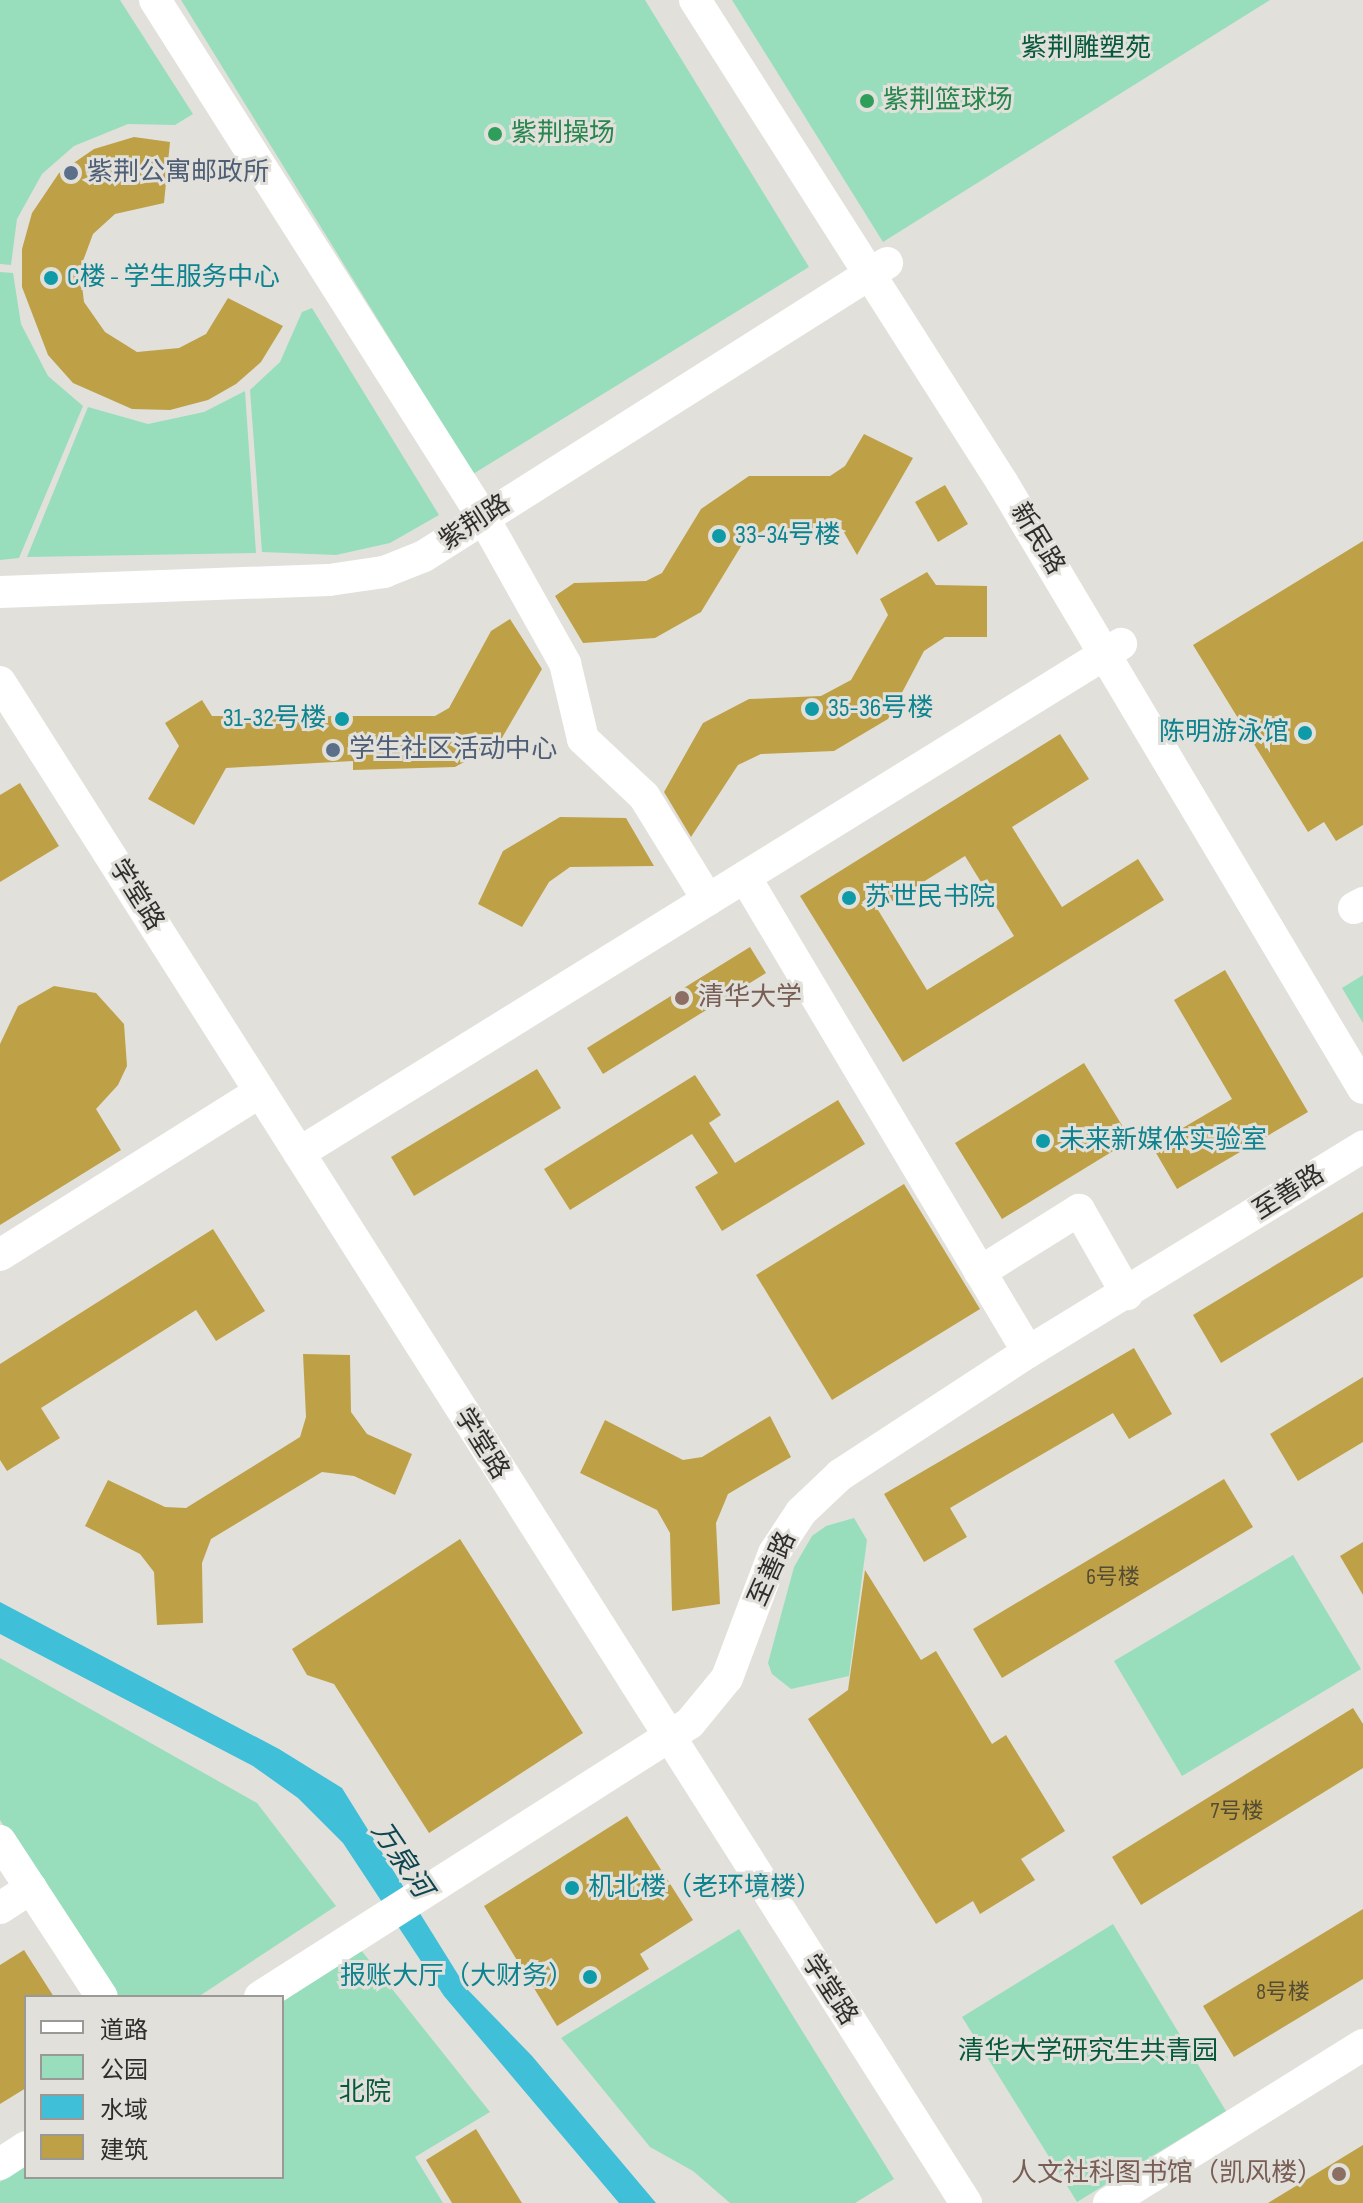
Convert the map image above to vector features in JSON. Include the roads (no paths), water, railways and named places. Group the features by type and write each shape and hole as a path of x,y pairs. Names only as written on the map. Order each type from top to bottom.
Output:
{"street":[{"path":"155,0 483,517 565,663 583,739 644,796 708,900"},
{"name":"新民路","path":"695,0 877,269 1114,650 1363,1088"},
{"name":"紫荆路","path":"0,592 329,580 384,572 424,556 877,269"},
{"path":"299,1153 1114,650"},
{"name":"学堂路","path":"0,682 667,1738 966,2203"},
{"path":"745,877 1028,1352"},
{"path":"0,1255 260,1092"},
{"name":"至善路","path":"263,1995 667,1738 702,1711 727,1678 774,1553 801,1512 840,1475 1028,1352 1363,1147"},
{"path":"980,1272 1079,1210 1127,1294"},
{"path":"0,1841 101,1995"},
{"path":"0,1908 31,1888"},
{"path":"1109,2203 1363,2045"},
{"path":"0,2164 24,2148"}],"water":[{"path":"0,1602 279,1749 342,1788 467,1989 532,2056 656,2203 619,2203 444,1996 343,1843 298,1798 253,1766 0,1634"}],"place":[{"name":"紫荆篮球场","path":"867,101"},
{"name":"紫荆操场","path":"495,134"},
{"name":"紫荆公寓邮政所","path":"71,173"},
{"name":"C楼 - 学生服务中心","path":"51,278"},
{"name":"33-34号楼","path":"719,536"},
{"name":"35-36号楼","path":"812,709"},
{"name":"31-32号楼","path":"342,719"},
{"name":"陈明游泳馆","path":"1305,733"},
{"name":"学生社区活动中心","path":"333,750"},
{"name":"苏世民书院","path":"849,898"},
{"name":"清华大学","path":"682,998"},
{"name":"未来新媒体实验室","path":"1043,1141"},
{"name":"机北楼（老环境楼）","path":"572,1888"},
{"name":"报账大厅（大财务）","path":"590,1977"},
{"name":"人文社科图书馆（凯风楼）","path":"1339,2174"}],"park label":[{"name":"紫荆雕塑苑","path":"1086,49"},
{"name":"清华大学研究生共青园","path":"1088,2052"},
{"name":"北院","path":"365,2093"}],"water label":[{"name":"万泉河","path":"401,1860"}]}
